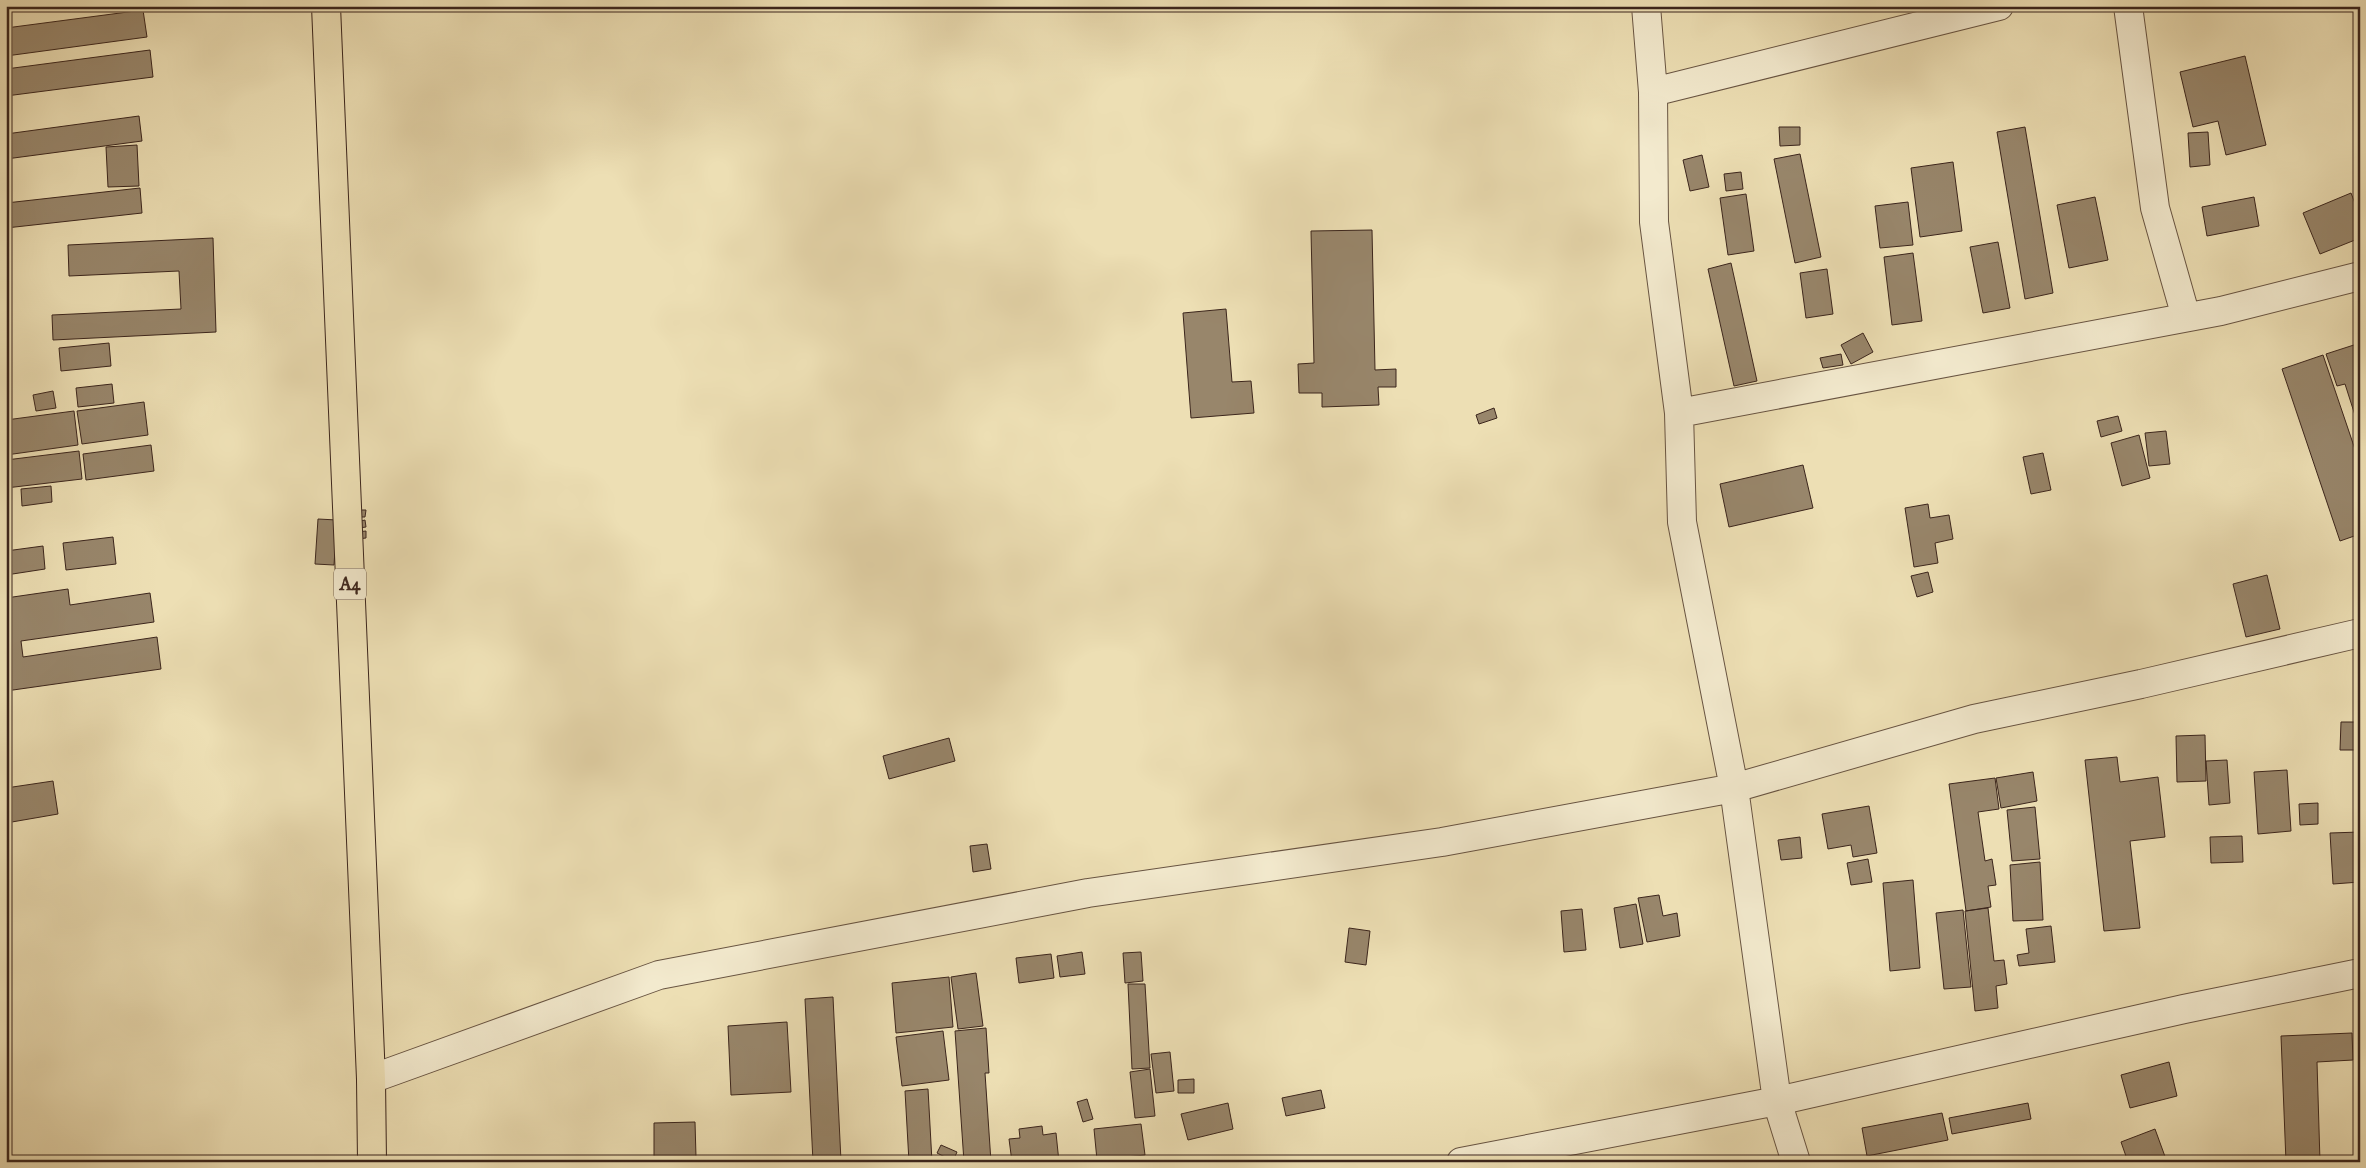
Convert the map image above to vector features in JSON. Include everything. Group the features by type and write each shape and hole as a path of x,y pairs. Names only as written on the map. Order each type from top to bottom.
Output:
{"highway":[{"name":"A4","path":"326,6 371,1079 372,1162"}],"street":[{"path":"1646,6 1653,92 1654,222 1679,413 1682,522 1734,788 1777,1101 1796,1162"},
{"path":"1653,92 1999,6"},
{"path":"2128,6 2155,208 2186,317"},
{"path":"1679,413 2221,311 2360,276"},
{"path":"371,1079 659,976 1088,893 1442,842 1734,788 1974,719 2141,684 2360,633"},
{"path":"1461,1162 1777,1101 2184,1009 2360,973"}],"building":[{"path":"143,10 147,37 6,56 6,28"},
{"path":"150,50 153,77 6,96 6,69"},
{"path":"2245,56 2266,145 2226,155 2218,121 2193,127 2180,72"},
{"path":"139,116 142,141 6,159 6,134"},
{"path":"1779,127 1800,127 1800,145 1780,146"},
{"path":"2025,127 2053,293 2025,299 1997,132"},
{"path":"2208,132 2210,165 2190,167 2188,133"},
{"path":"137,145 139,186 108,187 106,147"},
{"path":"1800,154 1821,257 1795,263 1774,159"},
{"path":"1702,155 1709,187 1690,191 1683,160"},
{"path":"1953,162 1962,231 1920,237 1911,168"},
{"path":"1741,172 1743,189 1726,191 1724,174"},
{"path":"140,188 142,213 6,228 6,203"},
{"path":"2351,193 2360,216 2360,238 2320,254 2303,213"},
{"path":"1746,194 1754,251 1728,255 1720,198"},
{"path":"2095,197 2108,260 2069,268 2057,205"},
{"path":"2254,197 2259,226 2207,236 2202,207"},
{"path":"1908,202 1913,245 1880,248 1875,206"},
{"path":"1372,230 1375,370 1396,369 1396,387 1378,387 1379,405 1322,407 1322,393 1299,393 1298,364 1314,363 1311,231"},
{"path":"213,238 216,332 53,340 52,315 181,309 179,271 69,276 68,245"},
{"path":"1998,242 2010,308 1983,313 1970,247"},
{"path":"1913,253 1922,321 1892,325 1884,257"},
{"path":"1731,263 1757,381 1734,386 1708,269"},
{"path":"1827,269 1833,314 1806,318 1800,273"},
{"path":"1226,309 1232,382 1251,381 1254,413 1191,418 1183,313"},
{"path":"1863,333 1873,352 1851,364 1841,345"},
{"path":"109,343 111,366 61,371 59,348"},
{"path":"2360,343 2360,431 2345,384 2337,386 2326,354"},
{"path":"1841,354 1843,365 1823,368 1820,358"},
{"path":"2323,355 2360,464 2360,534 2340,541 2282,369"},
{"path":"112,384 114,403 78,407 76,388"},
{"path":"53,391 56,408 36,411 33,395"},
{"path":"144,402 148,435 82,444 77,411"},
{"path":"1494,408 1497,418 1479,424 1476,415"},
{"path":"74,411 78,445 6,455 6,420"},
{"path":"2118,416 2122,431 2101,437 2097,421"},
{"path":"2166,431 2170,464 2149,466 2145,433"},
{"path":"2139,435 2150,478 2122,486 2111,443"},
{"path":"151,445 154,471 86,480 83,454"},
{"path":"79,451 82,479 6,488 6,460"},
{"path":"2043,453 2051,490 2031,494 2023,457"},
{"path":"1803,465 1813,508 1729,527 1720,484"},
{"path":"51,486 52,502 22,506 21,489"},
{"path":"1928,504 1930,518 1949,515 1953,539 1935,543 1938,563 1914,567 1905,508"},
{"path":"358,510 366,510 365,517 357,517"},
{"path":"318,519 337,520 334,565 315,564"},
{"path":"365,520 366,527 359,528 357,522"},
{"path":"366,531 366,538 357,539 356,532"},
{"path":"113,537 116,564 66,570 63,543"},
{"path":"43,546 45,569 6,575 6,551"},
{"path":"1928,572 1933,592 1917,597 1911,576"},
{"path":"2267,575 2280,629 2246,637 2233,584"},
{"path":"68,589 70,605 150,593 154,622 21,641 23,657 157,637 161,669 6,691 6,598"},
{"path":"2341,722 2360,722 2360,750 2340,750"},
{"path":"2205,735 2206,781 2177,782 2176,736"},
{"path":"949,738 955,761 889,779 883,756"},
{"path":"2117,757 2120,782 2158,777 2165,837 2130,841 2140,928 2104,931 2085,760"},
{"path":"2227,760 2230,803 2209,805 2206,761"},
{"path":"2287,770 2291,831 2258,834 2254,772"},
{"path":"2033,772 2037,801 2001,808 1996,778"},
{"path":"1995,778 1999,809 1978,812 1985,861 1992,859 1996,885 1988,886 1991,907 1966,911 1949,784"},
{"path":"53,781 58,814 6,823 6,788"},
{"path":"2318,803 2318,824 2300,825 2299,804"},
{"path":"1869,806 1877,853 1853,857 1851,845 1828,849 1822,814"},
{"path":"2035,807 2040,859 2012,861 2007,810"},
{"path":"2360,832 2360,882 2333,884 2330,833"},
{"path":"2242,836 2243,862 2211,863 2210,837"},
{"path":"1800,837 1802,858 1781,860 1778,840"},
{"path":"987,844 991,869 973,872 970,846"},
{"path":"1868,859 1872,882 1851,885 1847,863"},
{"path":"2040,862 2043,920 2013,921 2010,865"},
{"path":"1913,880 1920,968 1890,971 1883,883"},
{"path":"1659,895 1663,916 1677,913 1680,936 1647,942 1638,898"},
{"path":"1636,904 1643,944 1620,948 1614,908"},
{"path":"1988,908 1994,961 2004,960 2007,984 1996,986 1998,1008 1975,1011 1965,911"},
{"path":"1582,909 1586,950 1564,952 1561,911"},
{"path":"1963,910 1971,987 1944,989 1936,913"},
{"path":"2051,926 2055,962 2019,966 2017,955 2029,953 2026,929"},
{"path":"1349,928 1370,931 1366,965 1345,962"},
{"path":"1082,952 1085,974 1060,977 1057,956"},
{"path":"1141,952 1143,981 1125,983 1123,953"},
{"path":"1051,954 1054,978 1019,983 1016,958"},
{"path":"976,973 983,1026 958,1029 951,977"},
{"path":"949,977 953,1027 896,1033 892,983"},
{"path":"1128,984 1145,984 1150,1068 1132,1069"},
{"path":"833,997 841,1161 813,1162 805,999"},
{"path":"787,1022 791,1092 731,1095 728,1026"},
{"path":"986,1028 989,1073 985,1073 991,1162 964,1162 955,1031"},
{"path":"943,1031 949,1080 902,1086 896,1037"},
{"path":"2352,1033 2353,1060 2317,1062 2320,1162 2286,1162 2281,1036"},
{"path":"1170,1052 1174,1091 1156,1093 1151,1054"},
{"path":"2169,1062 2177,1096 2130,1108 2121,1075"},
{"path":"1150,1069 1155,1116 1135,1118 1130,1072"},
{"path":"1194,1079 1194,1093 1178,1093 1178,1080"},
{"path":"928,1089 932,1162 909,1162 905,1091"},
{"path":"1321,1090 1325,1108 1286,1116 1282,1098"},
{"path":"1087,1099 1093,1119 1083,1122 1077,1102"},
{"path":"1228,1103 1233,1129 1188,1140 1181,1114"},
{"path":"2028,1103 2031,1119 1952,1134 1949,1118"},
{"path":"1942,1113 1948,1140 1867,1156 1862,1128"},
{"path":"2360,1117 2360,1124 2357,1124 2355,1118"},
{"path":"695,1122 696,1157 654,1158 654,1123"},
{"path":"1141,1124 1145,1155 1097,1160 1094,1129"},
{"path":"1042,1126 1043,1135 1056,1133 1059,1162 1012,1162 1009,1139 1020,1138 1019,1129"},
{"path":"2155,1129 2167,1162 2128,1162 2121,1142"},
{"path":"941,1145 957,1152 953,1161 937,1153"},
{"path":"1948,1157 1949,1162 1920,1162"}]}
